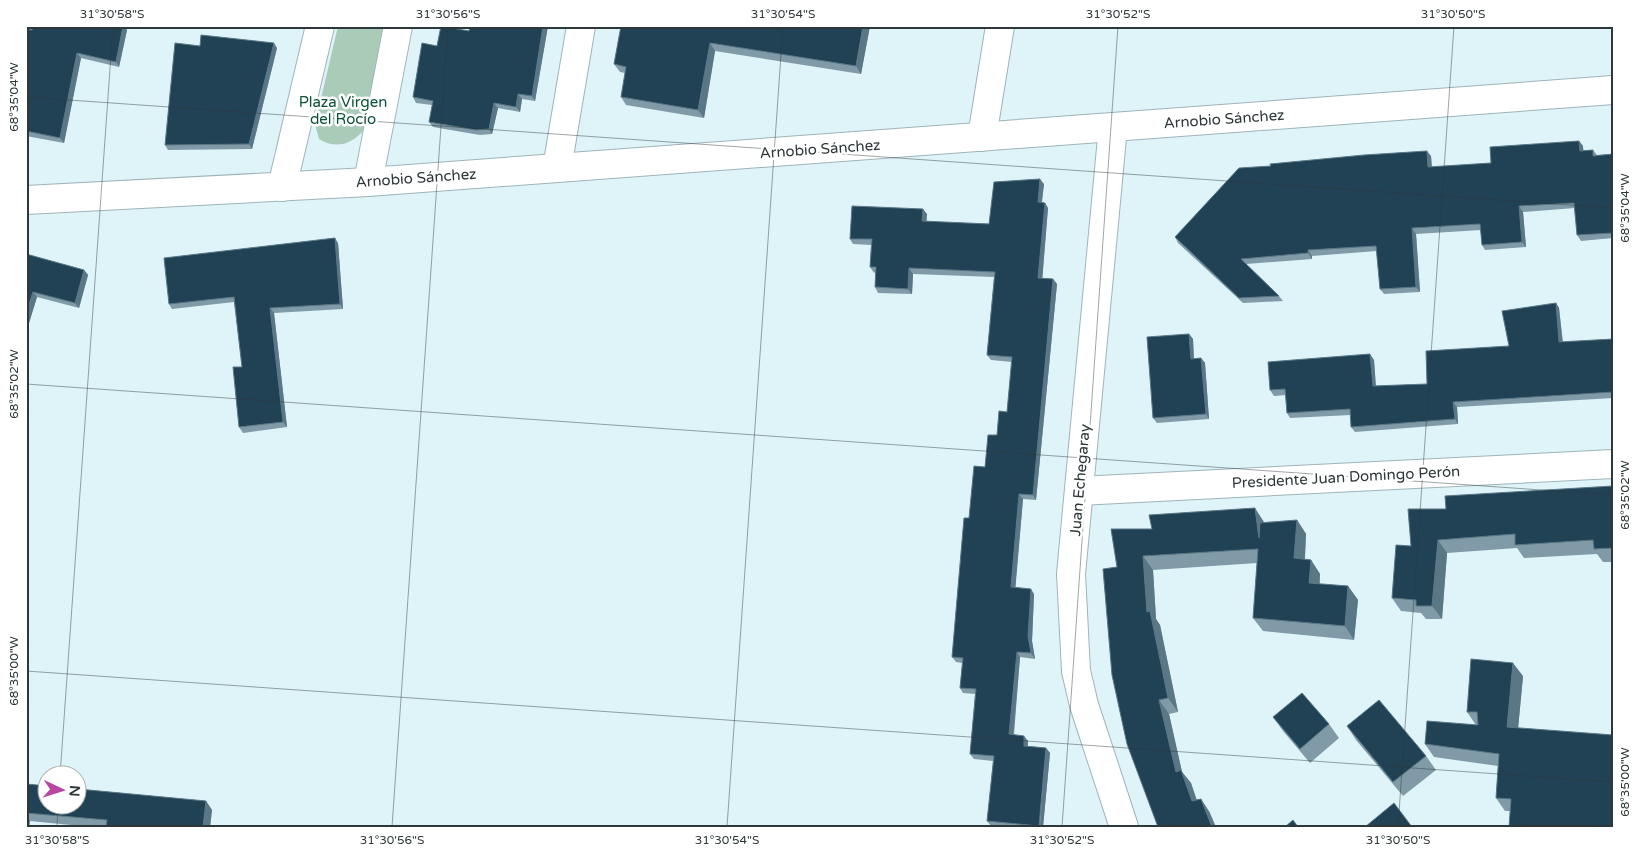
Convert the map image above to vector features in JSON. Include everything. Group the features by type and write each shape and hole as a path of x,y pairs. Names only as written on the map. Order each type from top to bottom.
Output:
{"street":[{"path":"282,187 320,26"},
{"path":"368,182 398,26"},
{"path":"557,168 581,26"},
{"path":"982,137 1000,26"},
{"name":"Arnobio Sánchez","path":"26,200 368,182 1613,90"},
{"name":"Juan Echegaray","path":"1113,127 1071,574 1076,671 1084,706 1124,827"},
{"name":"Presidente Juan Domingo Perón","path":"1079,490 1613,464"}],"green space":[{"name":"Plaza Virgen del Rocío","path":"338,26 385,26 363,131 353,140 337,145 319,139 315,124"}],"building":[{"path":"33,26 123,26 116,62 77,53 60,138 26,131 26,29 32,30"},
{"path":"441,26 469,31 470,26 543,26 532,96 518,94 516,107 494,103 489,129 476,130 429,122 433,101 413,97 422,43 437,46"},
{"path":"621,26 863,26 856,66 710,43 698,110 621,97 626,67 614,64"},
{"path":"201,35 274,43 249,144 165,145 175,43 200,46"},
{"path":"1579,141 1580,151 1593,150 1593,156 1613,154 1613,233 1577,235 1574,203 1519,206 1522,242 1482,245 1480,224 1412,228 1416,287 1380,289 1376,246 1308,250 1308,253 1241,259 1279,296 1239,298 1175,237 1239,168 1364,155 1427,151 1428,167 1491,163 1490,147"},
{"path":"1040,179 1038,202 1045,203 1038,278 1053,279 1033,495 1019,494 1011,587 1031,589 1028,636 1031,653 1017,652 1009,734 1024,736 1024,746 1046,748 1039,826 987,821 994,756 970,754 976,689 960,688 963,658 952,657 964,518 969,518 974,466 985,467 988,435 997,435 999,411 1007,412 1012,357 987,355 995,272 909,268 908,289 875,287 876,267 870,267 872,239 850,239 852,206 923,209 922,221 989,224 994,182"},
{"path":"335,238 340,304 270,308 283,422 239,427 233,367 242,367 234,297 169,304 164,258"},
{"path":"26,254 84,270 75,303 33,292 26,313"},
{"path":"1556,303 1559,342 1613,339 1613,392 1453,402 1455,419 1351,427 1350,409 1287,413 1285,389 1270,390 1268,362 1370,354 1373,386 1427,384 1426,351 1509,346 1502,311"},
{"path":"1189,334 1191,359 1201,358 1206,414 1153,418 1147,337"},
{"path":"1613,486 1613,548 1594,549 1593,540 1515,545 1515,534 1438,540 1432,606 1416,606 1416,600 1392,598 1396,545 1411,546 1408,509 1446,509 1445,496"},
{"path":"1255,508 1259,538 1260,523 1297,520 1294,558 1311,560 1309,583 1348,586 1345,626 1253,618 1258,549 1143,556 1147,612 1150,611 1168,698 1159,700 1176,772 1181,770 1192,801 1201,799 1212,827 1158,827 1127,744 1112,675 1103,569 1117,567 1111,529 1152,529 1149,515"},
{"path":"1471,659 1513,663 1507,727 1613,735 1613,827 1509,827 1511,799 1496,798 1499,754 1425,744 1427,721 1478,725 1477,712 1467,712"},
{"path":"1302,693 1329,724 1300,749 1273,717"},
{"path":"1379,700 1426,756 1393,782 1347,726"},
{"path":"26,784 38,785 38,814 26,813"},
{"path":"88,790 206,801 203,827 106,827 107,820 61,816 88,816"},
{"path":"1394,803 1412,827 1365,827"},
{"path":"1293,820 1298,827 1285,827"}]}
